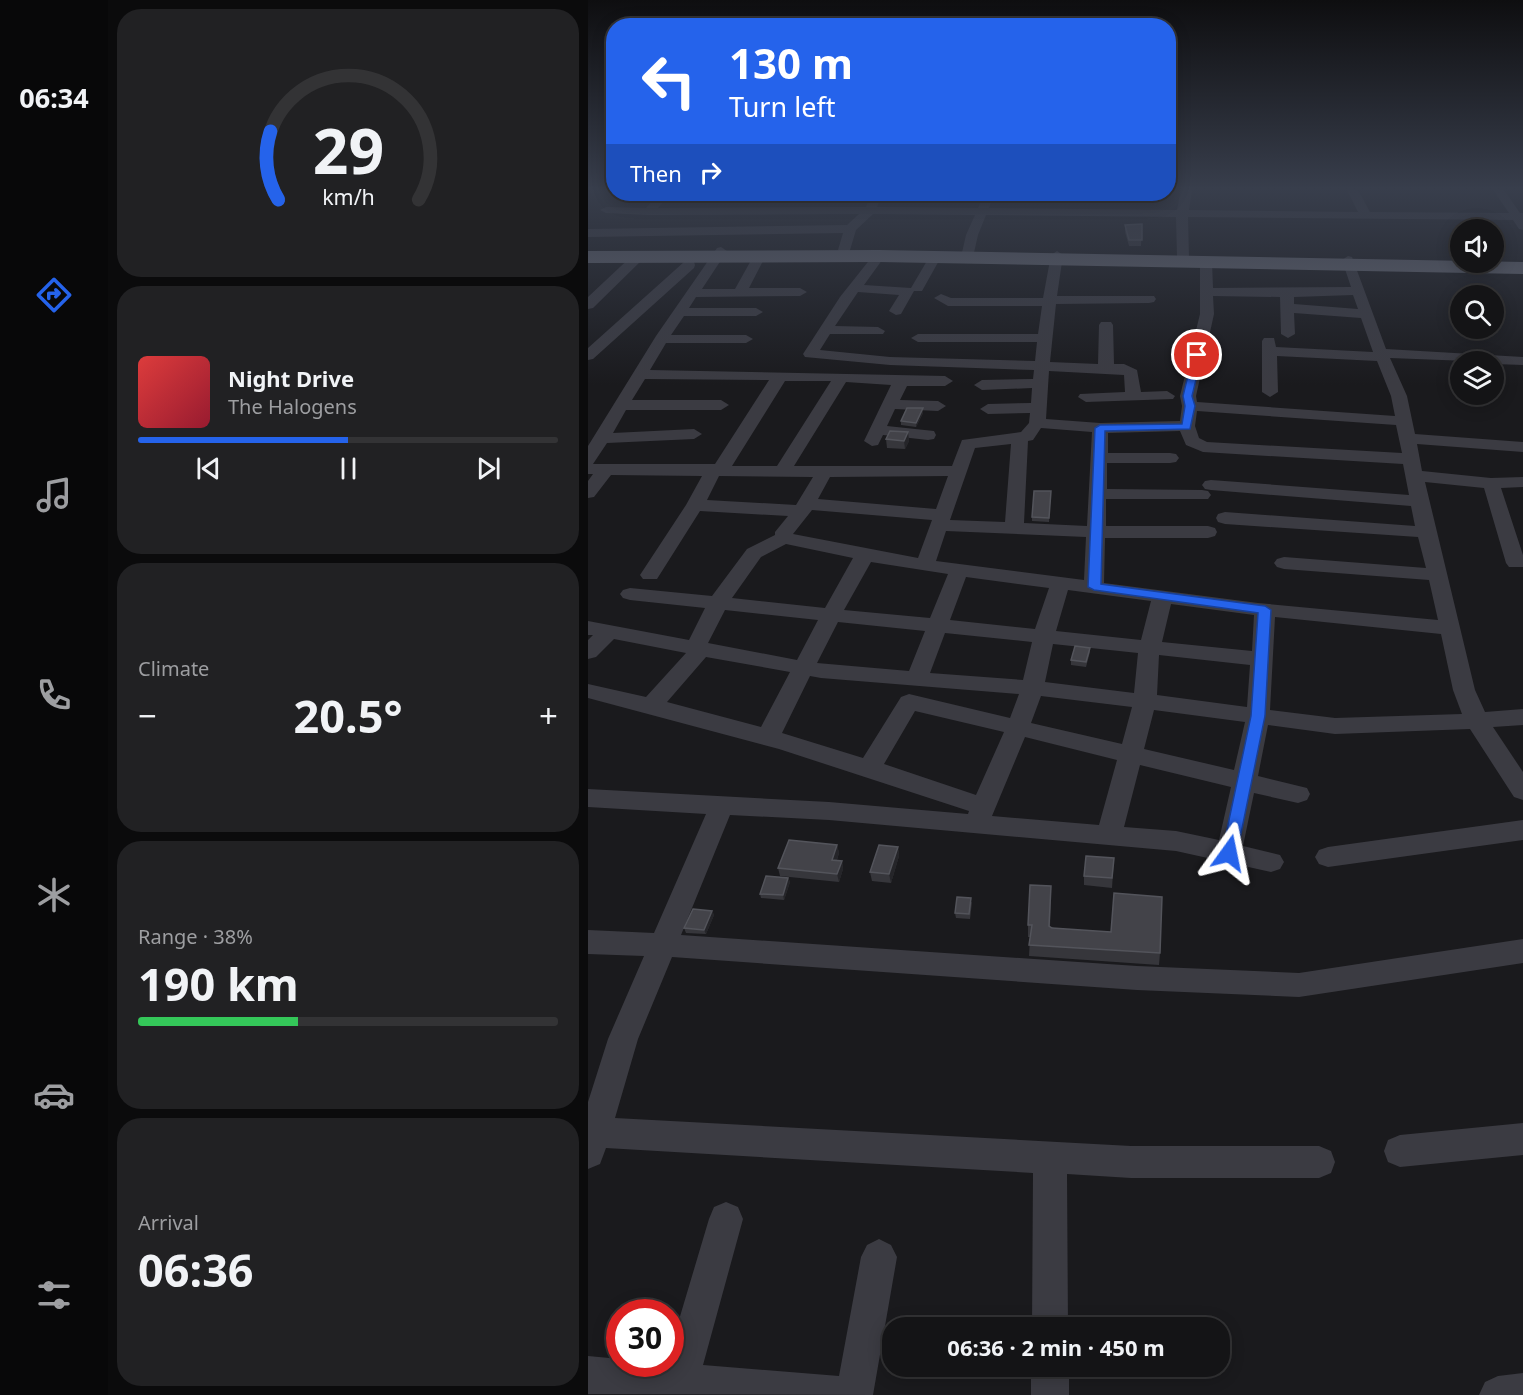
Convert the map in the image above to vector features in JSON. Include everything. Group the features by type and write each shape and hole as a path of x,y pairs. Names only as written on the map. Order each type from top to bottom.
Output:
{"highway":[{"path":"588,257 637,255"},
{"path":"772,255 935,257 965,255"},
{"path":"976,255 1183,257 1523,266"},
{"path":"1056,256 1206,261 1450,262"},
{"path":"1504,265 1523,266"}],"street":[{"path":"591,300 640,255"},
{"path":"588,493 602,438 679,312 718,255"},
{"path":"740,292 760,255"},
{"path":"650,575 718,469 788,376 810,354 854,288 879,256"},
{"path":"925,565 968,444 1027,436 1038,415 1056,256"},
{"path":"917,288 935,257"},
{"path":"1206,261 1208,314 1188,396 1190,406 1187,426 1192,441 1203,447 1412,468 1491,483 1523,482"},
{"path":"1348,262 1365,314 1399,396 1419,501 1464,690 1477,721 1523,791"},
{"path":"588,357 689,265"},
{"path":"854,288 908,291 896,311"},
{"path":"1207,292 1359,291"},
{"path":"693,293 800,292"},
{"path":"1287,293 1288,334"},
{"path":"941,298 948,302 1149,299"},
{"path":"1287,308 1365,314"},
{"path":"679,312 756,312"},
{"path":"1106,325 1106,369"},
{"path":"826,330 878,332"},
{"path":"918,338 1046,338"},
{"path":"662,339 746,339"},
{"path":"1270,392 1269,346 1381,355 1523,361"},
{"path":"810,354 1043,375"},
{"path":"982,385 1043,375 1106,369 1131,371 1133,396"},
{"path":"641,374 945,381"},
{"path":"783,471 841,377"},
{"path":"901,381 875,435 928,435"},
{"path":"1086,397 1167,396"},
{"path":"890,404 938,406"},
{"path":"622,405 721,405"},
{"path":"1190,406 1405,430 1523,447"},
{"path":"988,409 1038,415 1100,428 1187,426"},
{"path":"1094,587 1100,428"},
{"path":"602,438 694,434"},
{"path":"1014,530 1020,438"},
{"path":"1100,458 1170,458"},
{"path":"594,466 824,472 958,471"},
{"path":"784,538 784,532 805,507 824,472"},
{"path":"1491,483 1516,562"},
{"path":"1098,494 1207,490 1419,501"},
{"path":"695,505 805,507 941,520 1014,530 1208,532"},
{"path":"1225,518 1426,532"},
{"path":"651,706 698,648 718,603 754,553 784,538 865,555 959,570 1265,610 1451,628"},
{"path":"768,737 865,555"},
{"path":"1284,563 1437,575"},
{"path":"869,768 921,678 937,627 959,570"},
{"path":"980,815 1033,688 1044,636 1061,582"},
{"path":"630,594 1261,659"},
{"path":"1109,835 1145,702 1147,662 1162,597"},
{"path":"1229,853 1258,716 1265,610"},
{"path":"588,652 599,630 804,668 1033,688 1335,726 1523,717"},
{"path":"588,692 768,737 869,768 980,815"},
{"path":"909,702 1298,794"},
{"path":"588,798 829,811 980,815 1109,835 1176,841 1271,862"},
{"path":"722,806 623,1039 590,1139 1131,1162 1319,1162"},
{"path":"1329,857 1523,830"},
{"path":"588,942 663,945 1137,978 1299,985 1523,951"},
{"path":"1400,1151 1523,1139"},
{"path":"1050,1158 1050,1317"},
{"path":"695,1387 726,1219"},
{"path":"854,1395 879,1257"},
{"path":"588,1375 695,1387 838,1395"},
{"path":"1050,1377 1050,1395"},
{"path":"1498,1395 1523,1392"}],"building":[{"path":"907,408 923,408 916,423 901,421"},
{"path":"890,431 908,432 904,441 886,439"},
{"path":"1034,491 1051,491 1049,518 1032,517"},
{"path":"1075,646 1090,648 1086,662 1071,660"},
{"path":"789,840 837,845 832,860 842,861 837,874 778,868"},
{"path":"879,845 898,847 889,874 870,872"},
{"path":"1086,856 1114,858 1112,878 1084,876"},
{"path":"766,876 788,878 783,895 760,894"},
{"path":"1030,885 1051,886 1049,926 1052,928 1111,932 1114,893 1162,897 1160,953 1029,945 1032,925 1028,925"},
{"path":"957,897 971,898 969,914 955,913"},
{"path":"693,909 712,911 704,930 684,928"}],"route":[{"path":"1197,355 1188,396 1190,406 1187,426 1100,428 1094,587 1265,610 1258,716 1229,853"}]}
